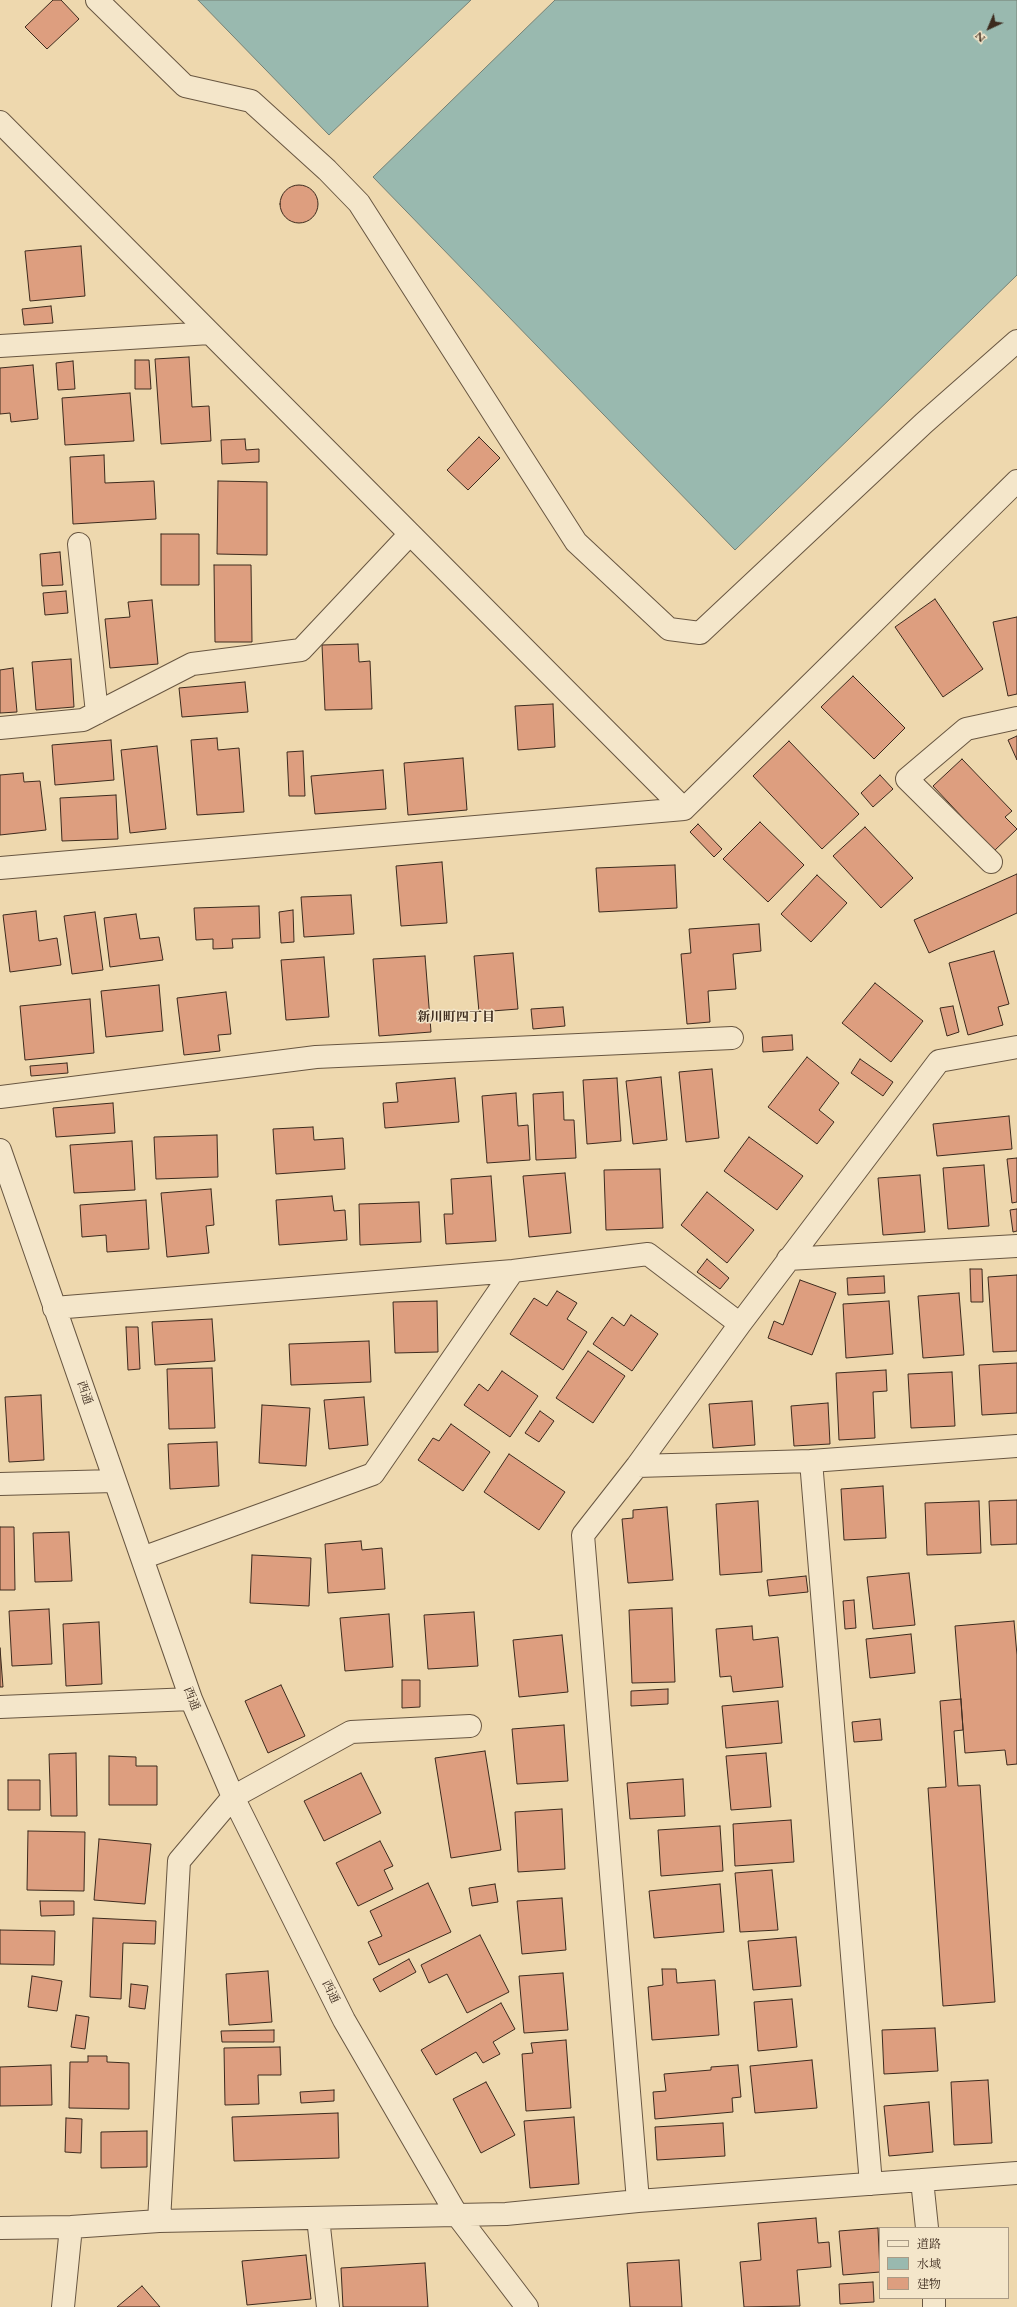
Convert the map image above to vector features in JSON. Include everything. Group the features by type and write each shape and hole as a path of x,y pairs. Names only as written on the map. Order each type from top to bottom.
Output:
{"street":[{"path":"98,0 184,86 250,101 327,170 358,203 576,542 669,629 700,633 924,423 1017,341"},
{"path":"0,122 684,809"},
{"path":"0,346 210,333"},
{"path":"0,868 684,809 1017,481"},
{"path":"0,728 84,720 192,664 301,650 410,534"},
{"path":"79,544 97,713"},
{"path":"991,862 907,779 966,729 1017,718"},
{"path":"0,1097 316,1057 732,1038"},
{"path":"638,2201 583,1535 637,1466 740,1324 939,1061 1017,1047"},
{"name":"西通","path":"0,1150 191,1699 233,1797 344,2020 457,2215 527,2307"},
{"path":"788,1260 1017,1246"},
{"path":"54,1308 512,1271 648,1254 740,1324"},
{"path":"142,1558 373,1474 512,1271"},
{"path":"637,1466 811,1461 1017,1446"},
{"path":"811,1461 871,2184"},
{"path":"0,1484 114,1481"},
{"path":"0,1707 191,1699"},
{"path":"159,2221 178,1861 233,1797 351,1732 470,1726"},
{"path":"0,2228 71,2228 159,2221 506,2214 638,2201 1017,2173"},
{"path":"922,2180 927,2227"},
{"path":"318,2218 328,2307"},
{"path":"63,2307 71,2228"}],"water":[{"path":"198,0 471,0 329,135"},
{"path":"555,0 1017,0 1017,275 735,550 373,177"}],"building":[{"path":"53,0 61,0 79,19 47,49 25,27"},
{"path":"295,185 303,185 313,190 317,197 317,211 313,218 303,223 295,223 285,218 283,215 280,208 280,200 285,190 288,188"},
{"path":"81,246 85,296 30,301 25,251"},
{"path":"51,306 53,323 24,325 22,309"},
{"path":"189,357 192,407 209,406 211,441 161,444 155,359"},
{"path":"135,360 149,360 151,389 135,389"},
{"path":"73,361 75,389 58,390 56,363"},
{"path":"33,365 38,419 11,422 10,413 0,414 0,368"},
{"path":"130,393 134,441 65,445 62,398"},
{"path":"479,437 500,458 468,490 447,470"},
{"path":"245,439 246,450 259,449 259,462 222,464 221,440"},
{"path":"104,455 105,483 154,481 156,519 73,524 70,457"},
{"path":"218,481 267,482 267,555 217,554"},
{"path":"161,534 199,534 199,585 161,585"},
{"path":"60,552 63,585 42,586 40,554"},
{"path":"214,565 251,565 252,642 215,642"},
{"path":"66,591 68,613 45,615 43,593"},
{"path":"935,599 983,669 943,697 895,627"},
{"path":"152,600 158,664 110,668 105,619 130,617 128,602"},
{"path":"1017,617 1017,694 1008,696 993,622"},
{"path":"358,644 359,662 370,661 372,709 325,710 322,645"},
{"path":"71,659 74,707 36,710 32,662"},
{"path":"13,668 17,712 0,713 0,670"},
{"path":"853,676 905,728 874,759 821,707"},
{"path":"245,682 248,712 182,717 179,688"},
{"path":"553,704 555,747 518,750 515,706"},
{"path":"1017,736 1017,760 1008,740"},
{"path":"217,738 218,750 239,748 244,812 197,815 191,740"},
{"path":"111,740 114,780 55,785 52,745"},
{"path":"789,741 859,814 822,849 753,776"},
{"path":"157,746 166,829 130,833 121,750"},
{"path":"303,751 305,796 289,796 287,752"},
{"path":"463,758 467,810 408,815 404,763"},
{"path":"962,759 1012,811 1005,817 1017,829 994,851 933,786"},
{"path":"383,770 386,809 315,814 311,776"},
{"path":"23,773 24,782 40,781 46,830 0,835 0,775"},
{"path":"880,775 893,789 873,807 861,793"},
{"path":"116,795 118,839 62,841 60,798"},
{"path":"760,822 804,865 768,902 723,859"},
{"path":"698,824 722,849 714,857 690,832"},
{"path":"865,827 913,878 881,908 833,856"},
{"path":"442,862 447,923 401,926 396,866"},
{"path":"675,865 677,908 599,912 596,868"},
{"path":"1017,874 1017,913 929,953 914,920"},
{"path":"817,875 847,903 811,942 781,914"},
{"path":"351,895 354,934 304,937 301,897"},
{"path":"259,906 260,938 232,939 233,948 213,949 213,939 196,940 194,908"},
{"path":"293,910 294,942 281,943 279,912"},
{"path":"36,911 39,941 57,938 61,965 10,972 3,915"},
{"path":"95,912 103,970 72,974 64,916"},
{"path":"136,914 140,939 159,937 163,960 110,967 104,918"},
{"path":"759,924 761,951 733,954 736,989 708,991 710,1022 687,1024 681,954 691,953 689,929"},
{"path":"994,951 1009,1004 998,1007 1003,1025 968,1035 949,963"},
{"path":"513,953 518,1009 479,1012 474,956"},
{"path":"425,956 431,1032 379,1036 373,959"},
{"path":"324,957 329,1017 286,1020 281,960"},
{"path":"875,983 923,1021 891,1062 842,1023"},
{"path":"159,985 163,1031 106,1037 101,991"},
{"path":"226,992 231,1034 218,1035 220,1051 184,1055 177,998"},
{"path":"90,999 94,1053 25,1060 20,1006"},
{"path":"953,1006 959,1032 947,1036 940,1008"},
{"path":"563,1007 565,1026 533,1029 531,1009"},
{"path":"792,1035 793,1050 763,1052 762,1037"},
{"path":"807,1057 839,1083 819,1110 834,1122 817,1144 768,1107"},
{"path":"860,1059 893,1082 883,1096 851,1073"},
{"path":"67,1063 68,1073 31,1076 30,1066"},
{"path":"712,1069 719,1138 686,1142 679,1072"},
{"path":"661,1077 667,1140 633,1144 626,1081"},
{"path":"455,1078 459,1122 385,1128 383,1103 398,1102 396,1083"},
{"path":"617,1078 621,1141 587,1144 583,1080"},
{"path":"563,1092 564,1120 574,1120 576,1158 536,1160 533,1094"},
{"path":"516,1093 518,1126 528,1125 530,1160 487,1163 482,1096"},
{"path":"113,1103 115,1133 56,1137 53,1108"},
{"path":"1009,1116 1012,1149 937,1156 933,1124"},
{"path":"313,1127 314,1140 343,1138 345,1169 276,1174 273,1129"},
{"path":"217,1135 218,1177 156,1179 154,1137"},
{"path":"749,1137 803,1176 777,1210 724,1171"},
{"path":"132,1141 135,1190 74,1193 70,1145"},
{"path":"1017,1158 1017,1202 1012,1203 1007,1159"},
{"path":"984,1165 989,1226 948,1229 943,1168"},
{"path":"660,1169 663,1228 606,1230 604,1170"},
{"path":"565,1173 571,1233 529,1237 523,1176"},
{"path":"920,1175 925,1232 883,1235 878,1178"},
{"path":"491,1176 496,1241 446,1244 444,1214 453,1214 451,1179"},
{"path":"211,1189 214,1225 206,1226 209,1253 167,1257 161,1193"},
{"path":"707,1192 754,1230 727,1263 681,1225"},
{"path":"332,1196 334,1211 345,1210 347,1240 279,1245 276,1200"},
{"path":"146,1200 149,1249 107,1252 106,1235 82,1237 80,1205"},
{"path":"419,1202 421,1242 360,1245 359,1204"},
{"path":"1017,1209 1017,1231 1013,1232 1010,1210"},
{"path":"707,1259 729,1278 720,1289 697,1272"},
{"path":"970,1269 982,1269 983,1302 971,1302"},
{"path":"1017,1275 1017,1351 993,1352 988,1277"},
{"path":"884,1276 885,1293 848,1295 847,1278"},
{"path":"800,1280 836,1293 812,1355 768,1338 774,1321 783,1325"},
{"path":"557,1291 577,1303 567,1319 587,1332 563,1370 510,1334 534,1298 547,1306"},
{"path":"959,1293 964,1355 923,1358 918,1296"},
{"path":"437,1301 438,1352 395,1353 393,1302"},
{"path":"889,1301 893,1354 846,1358 843,1304"},
{"path":"631,1315 658,1334 632,1371 593,1344 612,1317 624,1326"},
{"path":"212,1319 215,1361 155,1365 152,1322"},
{"path":"126,1327 138,1327 140,1369 128,1370"},
{"path":"369,1341 371,1382 291,1385 289,1344"},
{"path":"588,1351 625,1376 593,1423 556,1398"},
{"path":"1017,1363 1017,1413 982,1415 979,1365"},
{"path":"212,1368 215,1428 169,1429 167,1369"},
{"path":"886,1370 887,1391 873,1392 875,1438 839,1440 836,1373"},
{"path":"502,1371 538,1396 510,1437 464,1405 479,1384 488,1391"},
{"path":"952,1372 955,1426 911,1428 908,1374"},
{"path":"41,1395 44,1460 9,1462 5,1397"},
{"path":"364,1397 368,1445 329,1449 324,1400"},
{"path":"752,1401 755,1445 713,1448 709,1404"},
{"path":"828,1403 830,1444 794,1446 791,1406"},
{"path":"262,1405 310,1408 306,1466 259,1463"},
{"path":"540,1411 554,1421 539,1442 525,1433"},
{"path":"451,1424 490,1452 463,1491 418,1460 433,1438 439,1441"},
{"path":"217,1442 219,1486 170,1489 168,1444"},
{"path":"509,1454 565,1492 539,1530 484,1492"},
{"path":"883,1486 886,1538 844,1540 841,1489"},
{"path":"1017,1500 1017,1544 991,1545 989,1501"},
{"path":"758,1501 762,1572 720,1575 716,1504"},
{"path":"979,1501 981,1553 927,1555 925,1503"},
{"path":"667,1507 673,1580 628,1583 622,1519 633,1518 633,1510"},
{"path":"0,1527 14,1527 15,1590 0,1590"},
{"path":"69,1532 72,1581 35,1582 33,1533"},
{"path":"361,1541 362,1550 382,1548 385,1589 328,1593 325,1544"},
{"path":"252,1555 311,1558 309,1606 250,1603"},
{"path":"909,1573 915,1625 873,1629 867,1577"},
{"path":"806,1576 808,1592 769,1596 767,1580"},
{"path":"854,1600 856,1628 845,1629 843,1601"},
{"path":"672,1608 675,1682 632,1683 629,1610"},
{"path":"49,1609 52,1664 12,1666 9,1611"},
{"path":"474,1612 478,1666 428,1669 424,1615"},
{"path":"389,1614 393,1667 345,1671 340,1618"},
{"path":"1014,1621 1017,1655 1017,1764 1007,1765 1005,1750 965,1753 955,1626"},
{"path":"99,1622 102,1684 66,1686 63,1624"},
{"path":"752,1626 753,1640 778,1637 783,1687 733,1692 731,1676 720,1677 716,1629"},
{"path":"911,1634 915,1673 870,1678 866,1639"},
{"path":"562,1635 568,1692 519,1697 513,1640"},
{"path":"0,1648 3,1687 0,1687"},
{"path":"402,1680 420,1680 420,1707 402,1708"},
{"path":"281,1685 305,1736 268,1753 245,1701"},
{"path":"668,1689 668,1704 631,1706 631,1691"},
{"path":"961,1699 963,1730 954,1731 958,1786 980,1785 995,2002 943,2006 928,1788 946,1787 940,1701"},
{"path":"778,1701 782,1743 726,1748 722,1706"},
{"path":"880,1719 882,1740 854,1742 852,1722"},
{"path":"564,1725 568,1781 517,1784 512,1729"},
{"path":"485,1751 501,1850 451,1858 435,1758"},
{"path":"76,1753 77,1816 51,1816 49,1754"},
{"path":"766,1753 771,1807 731,1810 726,1756"},
{"path":"109,1756 136,1757 136,1766 157,1766 157,1805 109,1805"},
{"path":"361,1773 381,1813 324,1841 304,1801"},
{"path":"683,1779 685,1816 630,1819 627,1783"},
{"path":"8,1780 40,1780 40,1810 8,1810"},
{"path":"562,1809 565,1869 518,1872 515,1812"},
{"path":"791,1820 794,1862 735,1866 733,1824"},
{"path":"720,1826 723,1871 661,1876 658,1830"},
{"path":"28,1831 85,1832 84,1891 27,1890"},
{"path":"99,1839 151,1844 145,1904 94,1900"},
{"path":"380,1841 393,1866 384,1870 393,1889 358,1906 336,1863"},
{"path":"772,1870 778,1930 740,1932 735,1873"},
{"path":"428,1883 451,1932 379,1965 368,1942 382,1936 370,1911"},
{"path":"495,1884 498,1902 472,1906 469,1888"},
{"path":"720,1884 724,1932 654,1938 649,1891"},
{"path":"562,1898 566,1950 522,1954 517,1901"},
{"path":"40,1901 74,1901 74,1915 41,1916"},
{"path":"93,1918 156,1921 155,1944 123,1943 121,1999 90,1997"},
{"path":"0,1930 55,1931 54,1965 0,1964"},
{"path":"480,1935 509,1992 467,2013 447,1974 429,1983 421,1965"},
{"path":"796,1937 801,1986 753,1990 748,1941"},
{"path":"409,1959 416,1972 380,1992 373,1979"},
{"path":"662,1969 676,1969 677,1983 715,1980 719,2035 652,2040 648,1987 663,1985"},
{"path":"268,1971 272,2022 229,2025 226,1974"},
{"path":"563,1973 568,2030 524,2033 519,1976"},
{"path":"32,1976 62,1981 57,2011 28,2007"},
{"path":"131,1984 148,1986 145,2009 129,2007"},
{"path":"792,1999 797,2047 758,2051 754,2002"},
{"path":"501,2003 515,2029 493,2042 500,2054 483,2063 476,2052 436,2075 421,2050"},
{"path":"76,2015 89,2017 85,2049 71,2047"},
{"path":"935,2028 938,2071 884,2074 882,2030"},
{"path":"274,2030 274,2042 222,2042 221,2031"},
{"path":"566,2040 571,2108 526,2111 522,2054 533,2053 531,2043"},
{"path":"280,2047 281,2075 258,2075 259,2104 225,2105 224,2048"},
{"path":"88,2056 107,2056 107,2062 129,2063 129,2109 69,2108 70,2062 88,2062"},
{"path":"812,2060 817,2108 755,2113 750,2066"},
{"path":"51,2065 52,2105 0,2106 0,2067"},
{"path":"738,2065 741,2097 732,2098 733,2112 655,2119 653,2092 666,2091 664,2074 711,2070 711,2067"},
{"path":"988,2080 992,2143 954,2145 951,2082"},
{"path":"486,2082 515,2135 481,2153 453,2099"},
{"path":"334,2090 334,2101 301,2103 300,2092"},
{"path":"929,2102 933,2152 889,2156 884,2106"},
{"path":"338,2113 339,2158 234,2161 232,2117"},
{"path":"574,2117 579,2184 530,2188 524,2121"},
{"path":"66,2118 82,2119 81,2153 65,2152"},
{"path":"723,2123 725,2156 657,2160 655,2127"},
{"path":"147,2131 147,2167 101,2168 101,2132"},
{"path":"816,2218 818,2243 829,2242 831,2267 797,2270 800,2306 744,2307 740,2262 761,2260 758,2223"},
{"path":"878,2228 879,2272 843,2275 839,2231"},
{"path":"306,2255 311,2299 247,2305 242,2261"},
{"path":"679,2260 682,2307 630,2307 627,2263"},
{"path":"425,2263 428,2307 343,2307 341,2268"},
{"path":"873,2282 874,2302 840,2304 839,2284"},
{"path":"142,2286 160,2307 117,2307"}],"district":[{"name":"新川町四丁目","path":"456,1018"}]}
